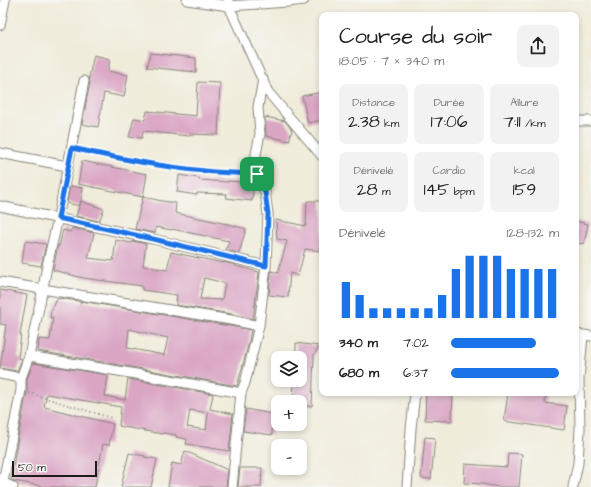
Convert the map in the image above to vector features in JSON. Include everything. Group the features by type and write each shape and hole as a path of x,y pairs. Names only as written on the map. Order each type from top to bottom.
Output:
{"street":[{"path":"0,25 5,0"},
{"path":"187,0 229,3 288,2 304,0"},
{"path":"229,3 268,92 319,152"},
{"path":"232,487 241,393 245,383 259,326 266,266 268,214 265,192 257,174 256,154 260,134 258,107 263,79"},
{"path":"13,487 2,483 21,390 21,378 29,356 58,218 67,166 72,148 84,81"},
{"path":"579,121 591,121"},
{"path":"0,153 67,166"},
{"path":"0,206 153,239 266,266"},
{"path":"0,282 43,288 259,326"},
{"path":"572,487 578,463 580,429 579,379 583,335"},
{"path":"29,356 241,393"},
{"path":"0,374 21,378"},
{"path":"407,487 415,396"}],"path":[{"path":"72,148 113,158 160,166 205,171 257,174"},
{"path":"21,390 112,418"}],"building":[{"path":"151,53 196,58 196,72 147,67"},
{"path":"94,55 110,59 108,71 128,75 124,97 104,93 98,127 82,124"},
{"path":"198,82 220,83 218,135 190,134 189,136 143,131 142,138 129,137 134,118 145,120 147,111 196,116"},
{"path":"319,93 319,121 308,123 302,96"},
{"path":"265,117 285,121 292,130 289,141 266,136"},
{"path":"82,161 147,174 143,197 78,184"},
{"path":"179,175 199,178 199,180 254,183 252,201 226,198 227,194 197,193 197,195 177,192"},
{"path":"70,186 83,188 80,206 67,203"},
{"path":"143,197 176,203 175,213 246,229 239,253 226,250 229,241 172,229 156,227 155,233 135,229"},
{"path":"81,201 104,209 99,221 76,216"},
{"path":"307,201 319,201 319,251 305,249 298,276 290,273 288,297 269,295 271,271 278,273 287,241 277,239 276,220 306,226"},
{"path":"579,222 588,224 584,244 579,243"},
{"path":"72,228 94,233 88,258 113,261 116,240 132,243 133,241 146,244 143,266 167,270 171,252 223,262 259,272 253,319 176,305 177,295 142,290 142,286 83,278 53,270 58,245 59,246 63,230 70,232","holes":["204,278 225,283 222,300 200,299"]},
{"path":"25,241 46,244 41,266 22,263"},
{"path":"0,290 27,295 20,334 18,358 22,359 17,371 0,368 6,325 0,324"},
{"path":"58,298 251,330 237,386 38,351 39,339 50,340 53,317 50,318 51,311","holes":["129,329 168,338 164,355 127,348"]},
{"path":"296,343 319,346 314,355 312,406 307,406 307,395 293,395 294,387 307,387 307,351 296,351"},
{"path":"33,363 108,375 105,396 125,400 128,379 213,394 210,409 233,414 229,451 186,444 187,439 176,437 176,435 119,426 121,407 47,394 44,407 113,424 109,445 103,444 95,487 42,487 14,481 11,479 27,391 27,379","holes":["190,410 208,413 206,430 187,427"]},
{"path":"426,396 453,396 452,421 425,420"},
{"path":"508,396 546,396 545,403 567,406 564,430 504,421"},
{"path":"246,409 271,414 272,435 243,431"},
{"path":"425,437 435,438 431,479 421,478"},
{"path":"185,451 228,470 226,487 168,487 172,463 181,465"},
{"path":"129,453 157,459 151,487 121,487"},
{"path":"508,453 522,454 519,487 498,487 483,484 464,483 465,464 507,467"},
{"path":"240,468 262,468 261,487 238,487"}],"route":[{"path":"72,148 113,158 160,166 205,171 257,174 265,192 268,214 266,266 58,218 67,166 72,148"}]}
